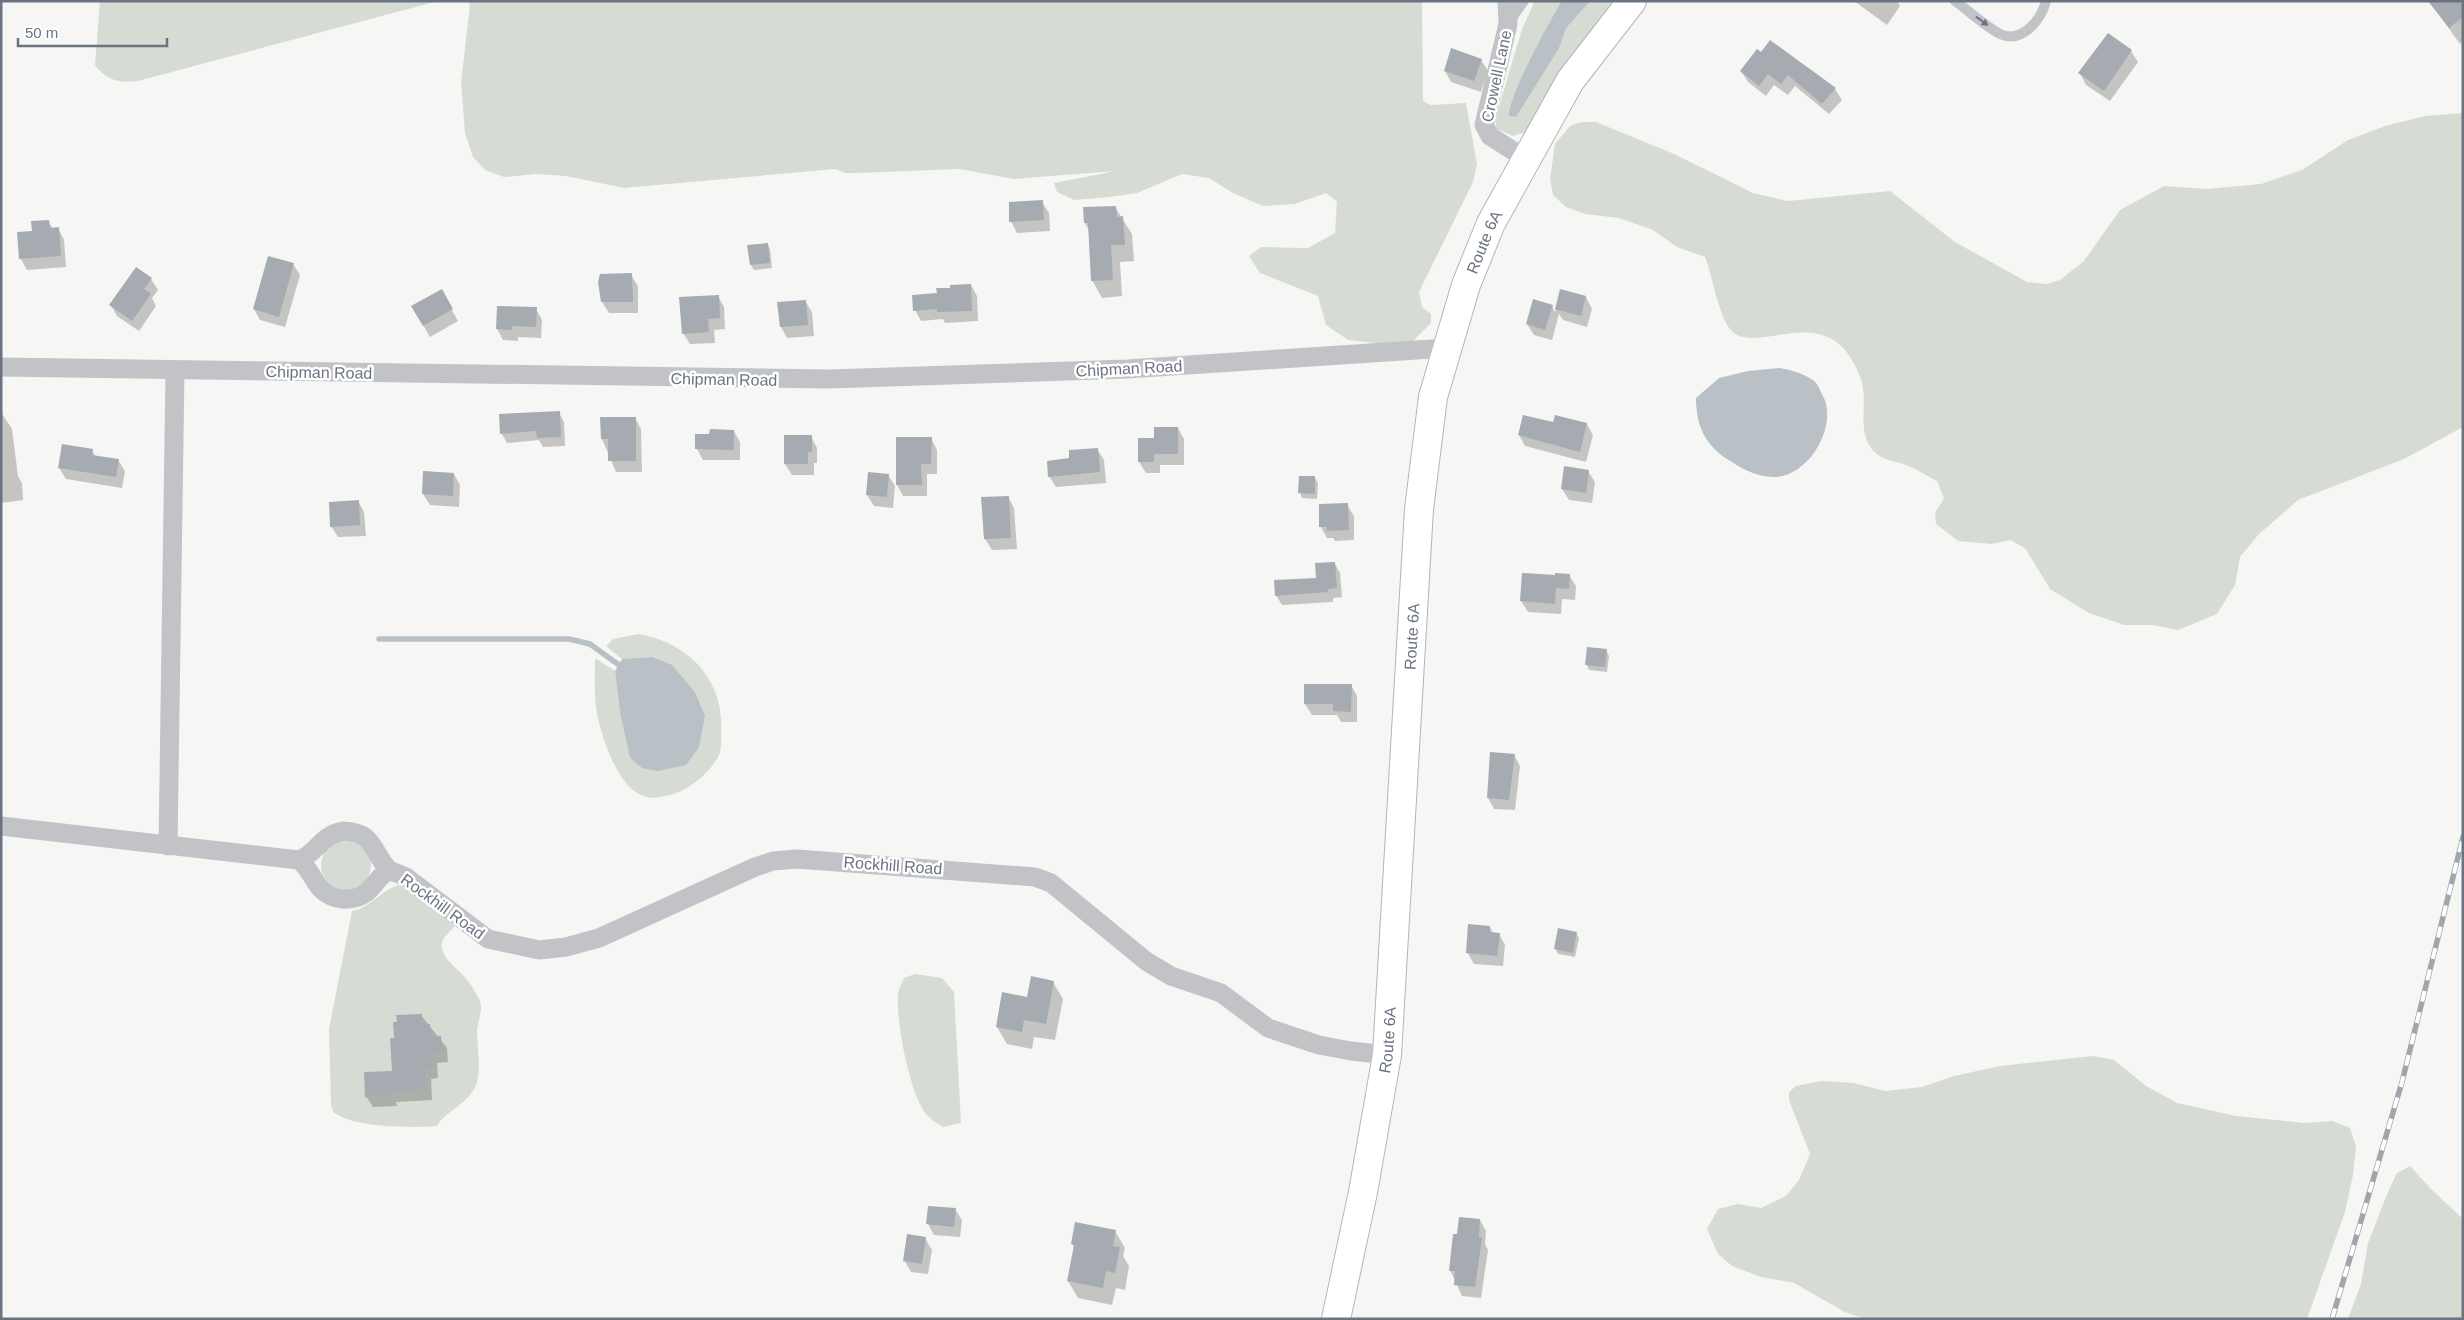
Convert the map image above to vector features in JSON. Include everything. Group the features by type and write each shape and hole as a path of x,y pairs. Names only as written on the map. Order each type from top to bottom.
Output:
{"main road":[{"name":"Route 6A","path":"1336,1319 1363,1192 1387,1055 1419,509 1433,397 1466,285 1488,232 1570,81 1632,1"}],"street":[{"name":"Crowell Lane","path":"1507,1 1508,24 1484,125 1490,136 1526,159"},
{"name":"Chipman Road","path":"1,367 828,380 1127,369 1447,348"},
{"path":"168,846 174,370"},
{"path":"1,826 299,860"},
{"name":"Rockhill Road","path":"389,870 378,877 373,887 366,893 347,900 337,898 321,888 309,868 299,860 311,855 324,838 333,833 353,831 370,840 380,860 389,870 406,877 488,939 540,950 566,947 599,938 772,861 798,859 1035,877 1051,883 1146,961 1171,976 1221,993 1268,1028 1319,1045 1387,1055"}],"lane":[{"path":"1508,24 1524,1"},
{"path":"1955,1 2001,34 2011,35 2022,34 2034,24 2046,1"}],"shaded area":[{"path":"100,1 438,1 138,81 125,82 109,78 95,65"},
{"path":"468,1 1422,1 1423,101 1431,105 1466,103 1477,164 1473,182 1419,292 1422,307 1431,314 1431,323 1413,341 1393,345 1348,340 1326,325 1318,296 1260,273 1249,256 1261,247 1308,248 1335,233 1337,202 1326,193 1295,204 1263,206 1233,193 1209,178 1182,174 1137,193 1074,200 1057,192 1054,183 1116,171 1014,179 959,169 845,173 835,169 624,188 566,176 536,174 504,177 485,170 473,157 465,133 461,82 470,5"},
{"path":"1535,1 1617,1 1526,132 1513,136 1497,129 1495,120 1522,29"},
{"path":"1562,1 1590,1 1566,28 1559,48 1516,117 1509,116 1510,106 1522,76"},
{"path":"2463,113 2463,427 2404,459 2298,500 2259,534 2240,557 2235,585 2217,614 2178,630 2152,625 2124,625 2089,613 2050,589 2025,548 2010,540 1992,544 1958,541 1936,524 1935,513 1944,498 1937,481 1903,464 1881,457 1867,442 1862,383 1855,365 1844,349 1830,338 1814,333 1752,338 1739,336 1730,329 1722,315 1705,257 1677,247 1653,230 1619,218 1585,214 1566,207 1553,195 1550,179 1555,144 1570,126 1581,122 1596,122 1674,154 1753,193 1788,201 1890,191 1955,242 2027,282 2047,284 2060,280 2084,261 2120,210 2164,186 2207,189 2261,184 2302,170 2348,140 2385,126 2425,116"},
{"path":"1779,368 1802,374 1815,382 1822,394 1827,420 1824,434 1808,460 1798,469 1785,475 1772,477 1759,475 1743,468 1727,459 1712,447 1700,425 1696,398 1719,378 1748,371"},
{"path":"638,634 656,638 673,645 700,667 710,680 717,696 721,714 721,750 710,768 698,780 677,793 656,798 645,797 632,790 617,770 611,757 601,730 596,707 595,658 615,671 620,713 630,758 699,747 704,715 695,692 652,657 622,659 606,646 613,639"},
{"path":"652,657 672,665 695,692 705,716 699,747 686,765 658,771 642,768 630,758 620,713 615,671 622,659"},
{"path":"341,840 351,840 364,847 371,860 371,870 364,883 351,890 341,890 332,886 325,879 321,870 321,860 325,851 332,844"},
{"path":"399,885 406,886 455,926 442,942 443,953 449,962 468,981 481,1005 477,1029 479,1065 476,1085 468,1098 441,1120 437,1126 398,1127 368,1124 342,1117 333,1112 331,1105 329,1029 352,911"},
{"path":"915,974 942,978 954,992 961,1123 943,1127 930,1119 921,1105 910,1076 899,1023 898,996 904,978"},
{"path":"2093,1056 2114,1060 2146,1086 2177,1103 2236,1116 2305,1123 2332,1121 2350,1128 2356,1147 2353,1175 2345,1212 2307,1319 1865,1319 1845,1312 1794,1283 1761,1277 1732,1266 1718,1254 1707,1229 1718,1209 1738,1204 1761,1208 1786,1196 1799,1180 1810,1154 1789,1100 1789,1092 1796,1086 1821,1081 1854,1083 1885,1091 1922,1087 1954,1076 2000,1066"},
{"path":"2410,1166 2463,1219 2463,1319 2348,1319 2361,1284 2368,1243 2388,1192 2397,1173"}],"building":[{"path":"2428,1 2463,1 2463,17 2449,28"},
{"path":"2108,33 2132,50 2104,91 2078,73"},
{"path":"1770,40 1836,88 1822,104 1788,75 1781,84 1768,74 1759,86 1740,71 1757,49 1761,52"},
{"path":"1451,48 1482,59 1474,81 1444,71"},
{"path":"1043,200 1044,220 1009,222 1009,202"},
{"path":"1116,206 1117,217 1123,216 1125,245 1111,245 1113,280 1091,281 1088,223 1084,223 1083,207"},
{"path":"49,220 50,228 59,227 61,256 19,259 17,232 32,231 31,221"},
{"path":"768,243 770,263 750,265 747,245"},
{"path":"268,256 294,263 279,317 253,309"},
{"path":"136,267 152,278 144,289 151,294 132,321 109,305"},
{"path":"632,273 633,302 601,302 598,282 600,274"},
{"path":"971,284 972,311 937,312 937,309 913,311 912,295 937,293 936,288 950,288 950,285"},
{"path":"442,289 453,309 423,326 411,306"},
{"path":"1560,289 1586,296 1581,316 1555,309"},
{"path":"719,295 720,318 708,319 709,332 682,334 679,297"},
{"path":"1533,299 1553,305 1545,330 1526,324"},
{"path":"806,300 808,325 780,327 777,302"},
{"path":"497,306 537,307 536,327 512,326 512,330 496,329"},
{"path":"560,411 561,437 537,438 536,431 500,434 499,414"},
{"path":"1523,415 1553,422 1555,415 1587,423 1580,452 1518,435"},
{"path":"600,417 636,417 636,461 608,461 608,439 601,439"},
{"path":"1154,427 1178,427 1178,454 1154,454 1154,462 1138,462 1138,438 1154,438"},
{"path":"710,429 734,430 734,450 695,449 695,434 709,434"},
{"path":"784,435 812,435 812,452 808,452 808,464 784,464"},
{"path":"896,437 932,437 931,464 921,464 922,485 896,485"},
{"path":"62,444 93,449 92,455 119,459 116,477 58,468"},
{"path":"1098,448 1100,472 1048,477 1047,461 1069,458 1069,450"},
{"path":"1564,466 1589,470 1586,493 1561,489"},
{"path":"423,471 454,473 453,496 422,494"},
{"path":"868,472 889,474 887,497 866,495"},
{"path":"1299,476 1315,476 1315,494 1298,493"},
{"path":"1009,496 1011,538 984,539 981,497"},
{"path":"359,500 360,525 330,527 329,502"},
{"path":"1348,503 1349,530 1327,531 1327,527 1319,527 1319,504"},
{"path":"1335,562 1337,588 1328,589 1328,592 1275,596 1274,580 1316,578 1315,563"},
{"path":"1522,573 1570,574 1569,589 1556,588 1555,604 1520,601"},
{"path":"1587,647 1607,649 1605,667 1585,665"},
{"path":"1304,684 1352,684 1351,712 1333,711 1333,704 1304,704"},
{"path":"1490,752 1515,754 1509,800 1487,798"},
{"path":"1468,924 1490,926 1490,932 1500,933 1497,956 1466,953"},
{"path":"1558,928 1577,932 1573,953 1554,949"},
{"path":"1031,976 1054,981 1046,1024 1024,1020 1022,1032 996,1027 1002,992 1027,997"},
{"path":"422,1014 422,1025 430,1024 431,1037 441,1036 443,1051 432,1052 433,1067 425,1068 426,1089 391,1092 391,1095 365,1097 364,1072 392,1071 390,1038 394,1038 393,1022 397,1022 396,1015"},
{"path":"928,1206 956,1208 954,1227 926,1224"},
{"path":"1459,1217 1480,1219 1479,1237 1482,1238 1475,1287 1454,1285 1455,1271 1449,1271 1453,1234 1457,1234"},
{"path":"1075,1222 1116,1230 1113,1246 1120,1247 1115,1273 1106,1271 1103,1288 1067,1281 1074,1245 1071,1244"},
{"path":"907,1234 926,1237 922,1264 903,1261"}],"waterway":[{"path":"379,639 569,639 590,644 619,665"}],"railway":[{"path":"2332,1319 2402,1082 2463,837"}]}
